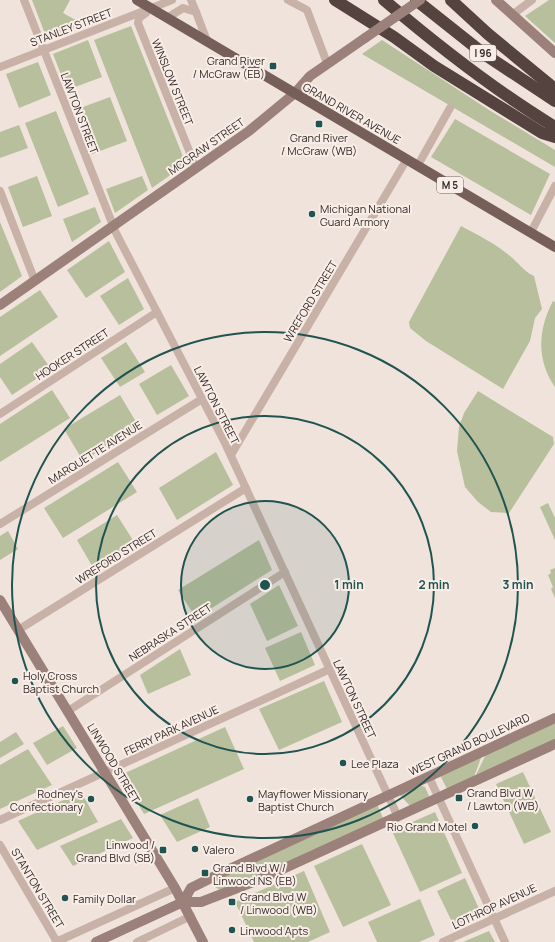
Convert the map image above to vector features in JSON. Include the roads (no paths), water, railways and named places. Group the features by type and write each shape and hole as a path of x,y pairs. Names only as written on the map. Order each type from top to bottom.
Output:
{"highway":[{"path":"335,0 394,37 434,66 535,129 555,137"},
{"name":"I 96","path":"384,0 458,60 523,108 555,127"},
{"name":"I 96","path":"416,0 484,54 555,101"},
{"path":"451,0 498,43 555,89"}],"main road":[{"name":"GRAND RIVER AVENUE","path":"137,0 555,247"}],"street":[{"name":"LAWTON STREET","path":"24,0 113,226 231,455 398,818"},
{"name":"STANLEY STREET","path":"0,67 172,0"},
{"path":"192,0 207,41"},
{"path":"288,0 307,10 327,63"},
{"name":"MCGRAW STREET","path":"0,305 249,130 295,93 302,83 327,63 420,0"},
{"path":"496,0 555,53"},
{"path":"512,15 532,0"},
{"name":"WINSLOW STREET","path":"151,8 139,18 138,23 196,168"},
{"path":"168,18 183,8 196,12"},
{"path":"418,165 450,108"},
{"name":"WREFORD STREET","path":"231,455 407,159"},
{"path":"531,232 555,186"},
{"path":"0,191 35,281"},
{"name":"HOOKER STREET","path":"0,414 157,312"},
{"name":"MARQUETTE AVENUE","path":"0,524 202,399"},
{"name":"WREFORD STREET","path":"18,630 246,488"},
{"name":"NEBRASKA STREET","path":"68,711 284,572"},
{"name":"LINWOOD STREET","path":"0,600 106,772 175,888 191,916 202,942"},
{"name":"FERRY PARK AVENUE","path":"0,820 330,669"},
{"name":"WEST GRAND BOULEVARD","path":"183,902 191,888 221,873 555,718"},
{"name":"WEST GRAND BOULEVARD","path":"96,942 183,902 201,902 261,879 398,818 555,744"},
{"path":"429,776 505,942"},
{"name":"STANTON STREET","path":"0,845 57,942"},
{"path":"57,942 175,888"},
{"name":"LOTHROP AVENUE","path":"443,942 555,890"},
{"path":"137,942 191,916"}],"place":[{"name":"Grand River / McGraw (EB)","path":"273,66"},
{"name":"Grand River / McGraw (WB)","path":"319,124"},
{"name":"Michigan National Guard Armory","path":"312,214"},
{"name":"Holy Cross Baptist Church","path":"15,681"},
{"name":"Lee Plaza","path":"343,763"},
{"name":"Grand Blvd W / Lawton (WB)","path":"459,798"},
{"name":"Rodney's Confectionary","path":"91,799"},
{"name":"Mayflower Missionary Baptist Church","path":"250,799"},
{"name":"Rio Grand Motel","path":"475,826"},
{"name":"Valero","path":"195,849"},
{"name":"Linwood / Grand Blvd (SB)","path":"163,850"},
{"name":"Grand Blvd W / Linwood NS (EB)","path":"205,873"},
{"name":"Family Dollar","path":"65,898"},
{"name":"Grand Blvd W / Linwood (WB)","path":"232,902"},
{"name":"Linwood Apts","path":"232,930"}]}
